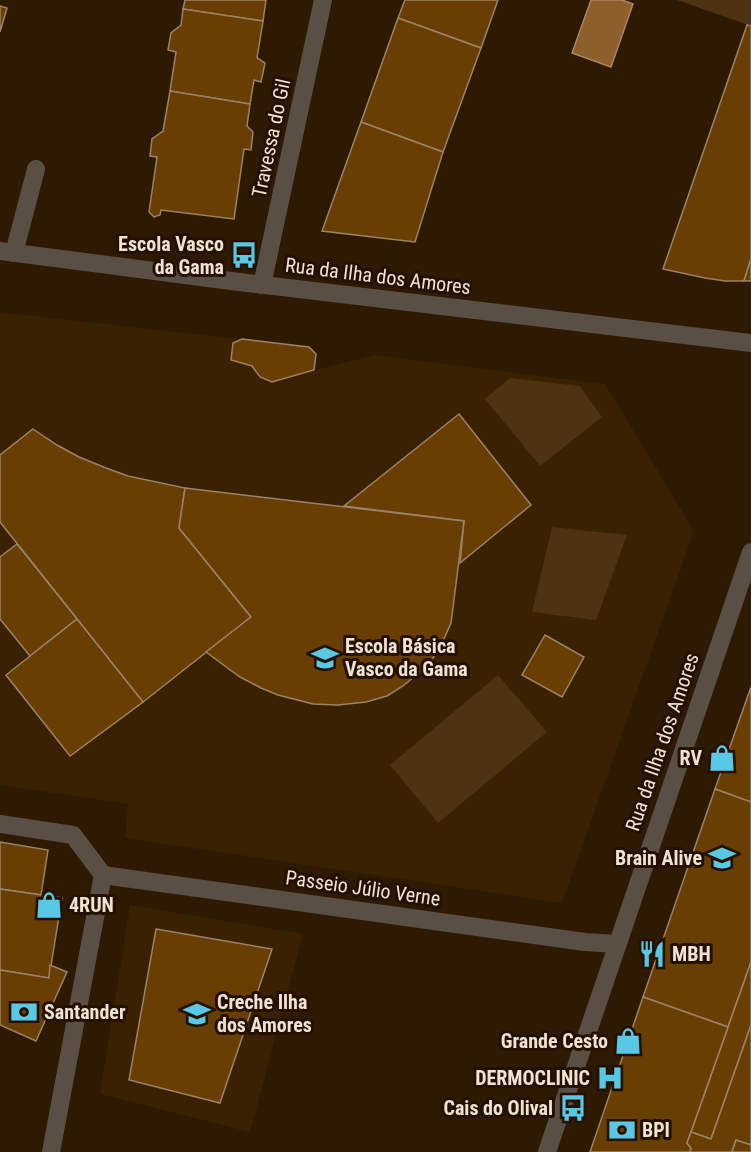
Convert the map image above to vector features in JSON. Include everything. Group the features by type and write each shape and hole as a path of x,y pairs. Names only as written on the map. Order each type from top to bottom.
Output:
{"street":[{"name":"Travessa do Gil","path":"262,285 323,0"},
{"path":"7,252 36,169"},
{"name":"Rua da Ilha dos Amores","path":"7,252 751,343"},
{"name":"Rua da Ilha dos Amores","path":"547,1152 751,552"},
{"path":"0,824 74,835 103,875 51,1152"},
{"name":"Passeio Júlio Verne","path":"103,875 617,944"}],"shaded area":[{"path":"591,0 622,0 633,4 611,67 572,53"},
{"path":"677,0 751,0 751,26"},
{"name":"Escola Básica Vasco da Gama","path":"0,312 309,347 316,354 315,370 375,355 605,384 694,531 562,903 125,838 128,804 0,785"},
{"path":"510,378 580,386 602,417 540,466 485,399"},
{"path":"552,527 627,535 596,620 532,612"},
{"path":"498,675 547,732 438,823 390,765"},
{"name":"Creche Ilha dos Amores","path":"130,905 303,934 250,1132 100,1094"}],"building":[{"path":"185,0 266,0 263,21 183,9"},
{"path":"405,0 498,0 481,48 398,18"},
{"path":"0,6 7,8 0,32"},
{"path":"183,9 263,21 257,58 265,63 261,82 254,80 250,104 170,91 176,52 168,50 171,33 181,25"},
{"path":"398,18 481,48 443,152 361,122"},
{"path":"747,25 751,26 751,259 744,281 725,281 663,269"},
{"path":"170,91 250,104 247,126 253,132 251,150 244,149 234,219 161,210 160,215 154,217 149,212 157,157 150,156 152,139 163,131"},
{"path":"361,122 443,152 415,242 322,231"},
{"path":"751,259 751,281 744,281"},
{"path":"242,339 309,347 316,354 314,370 272,382 260,377 252,366 231,360 233,343"},
{"path":"459,414 531,505 460,563 464,521 344,506"},
{"path":"33,429 79,457 106,468 128,476 185,488 179,528 251,617 143,702 0,522 0,455"},
{"path":"185,488 464,521 451,623 433,658 420,672 387,696 366,702 338,705 313,704 278,695 240,677 206,652 251,617 179,528"},
{"path":"17,544 77,619 30,656 0,619 0,557"},
{"path":"77,619 143,702 70,756 6,675"},
{"path":"545,635 584,657 562,697 522,675"},
{"path":"751,687 751,802 715,789"},
{"path":"715,789 751,802 751,962 728,1027 643,997"},
{"path":"0,842 48,850 41,895 0,889"},
{"path":"0,889 62,898 49,978 0,970"},
{"name":"Creche Ilha dos Amores","path":"156,929 272,949 220,1103 129,1080"},
{"path":"751,962 751,1025 711,1139 691,1132"},
{"path":"50,965 67,972 36,1041 0,1025 0,970 49,978"},
{"path":"643,997 728,1027 687,1143 691,1148 690,1152 590,1152"},
{"path":"751,1025 751,1145 736,1140 732,1152 690,1152 691,1148 687,1143 691,1132 711,1139"},
{"path":"736,1140 751,1145 751,1152 732,1152"}],"place":[{"name":"Escola Vasco da Gama","path":"244,255"},
{"name":"Escola Básica Vasco da Gama","path":"325,658"},
{"name":"RV","path":"722,758"},
{"name":"Brain Alive","path":"722,858"},
{"name":"4RUN","path":"49,905"},
{"name":"MBH","path":"652,954"},
{"name":"Santander","path":"24,1012"},
{"name":"Creche Ilha dos Amores","path":"197,1014"},
{"name":"Grande Cesto","path":"628,1041"},
{"name":"DERMOCLINIC","path":"610,1078"},
{"name":"Cais do Olival","path":"573,1108"},
{"name":"BPI","path":"622,1130"}]}
